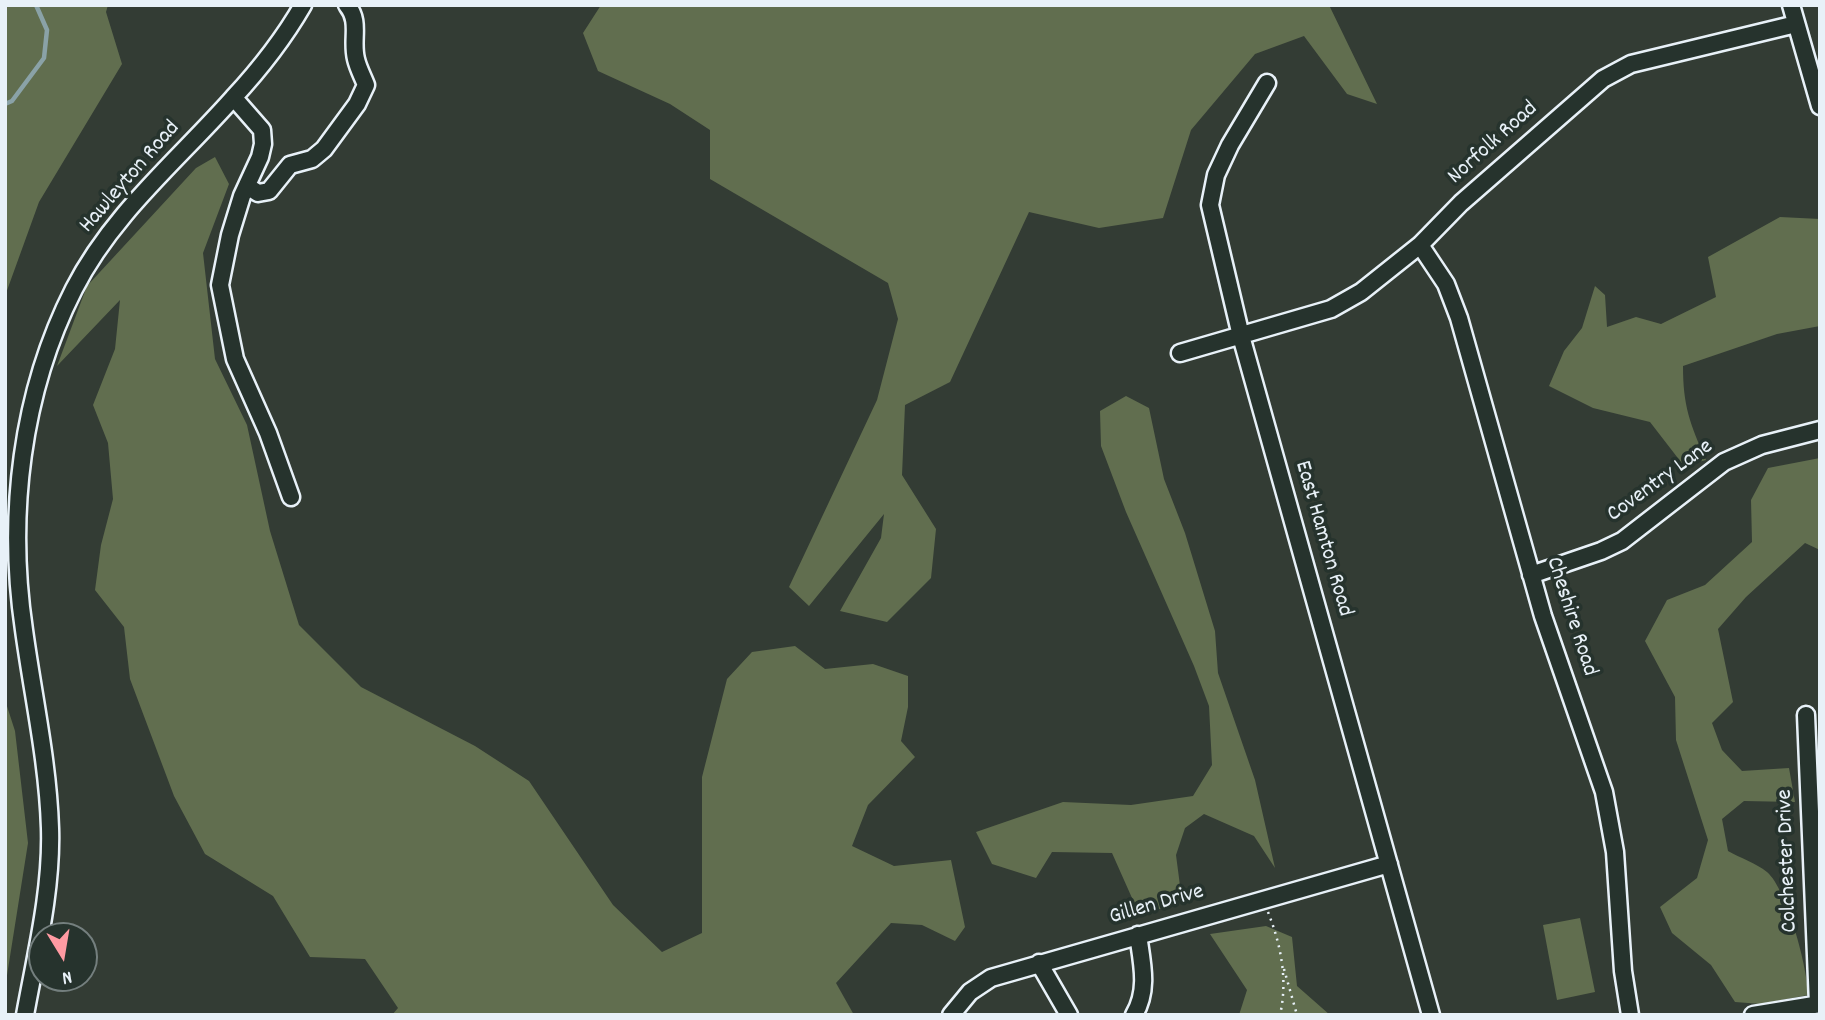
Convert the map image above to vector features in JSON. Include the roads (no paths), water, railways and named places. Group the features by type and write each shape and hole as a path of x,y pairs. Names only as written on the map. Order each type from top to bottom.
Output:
{"street":[{"name":"Hawleyton Road","path":"25,1015 50,862 49,814 19,594 17,514 28,428 48,352 73,292 102,244 125,214 234,98 303,5"},
{"path":"247,186 258,193 269,191 290,165 312,159 324,149 357,104 366,85 356,60 356,22 347,5"},
{"path":"1791,5 1820,106"},
{"name":"Norfolk Road","path":"1180,353 1331,309 1361,292 1420,245 1461,203 1603,79 1631,64 1796,24"},
{"name":"East Hamton Road","path":"1267,83 1230,145 1216,175 1210,205 1241,336 1431,1015"},
{"path":"234,98 262,130 263,144 230,235 219,285 236,359 268,433 291,497"},
{"name":"Cheshire Road","path":"1420,245 1446,284 1459,318 1531,575 1604,792 1615,852 1623,971 1630,1015"},
{"name":"Coventry Lane","path":"1531,575 1622,541 1724,462 1762,445 1820,430"},
{"name":"Colchester Drive","path":"1806,715 1819,1004"},
{"name":"Gillen Drive","path":"951,1015 970,992 991,978 1389,864"},
{"path":"1134,1015 1141,1003 1144,975 1138,935"},
{"path":"1039,963 1069,1015"},
{"path":"1753,1015 1819,1004"}],"waterway":[{"path":"5,104 12,101 44,58 47,30 36,5"}]}
